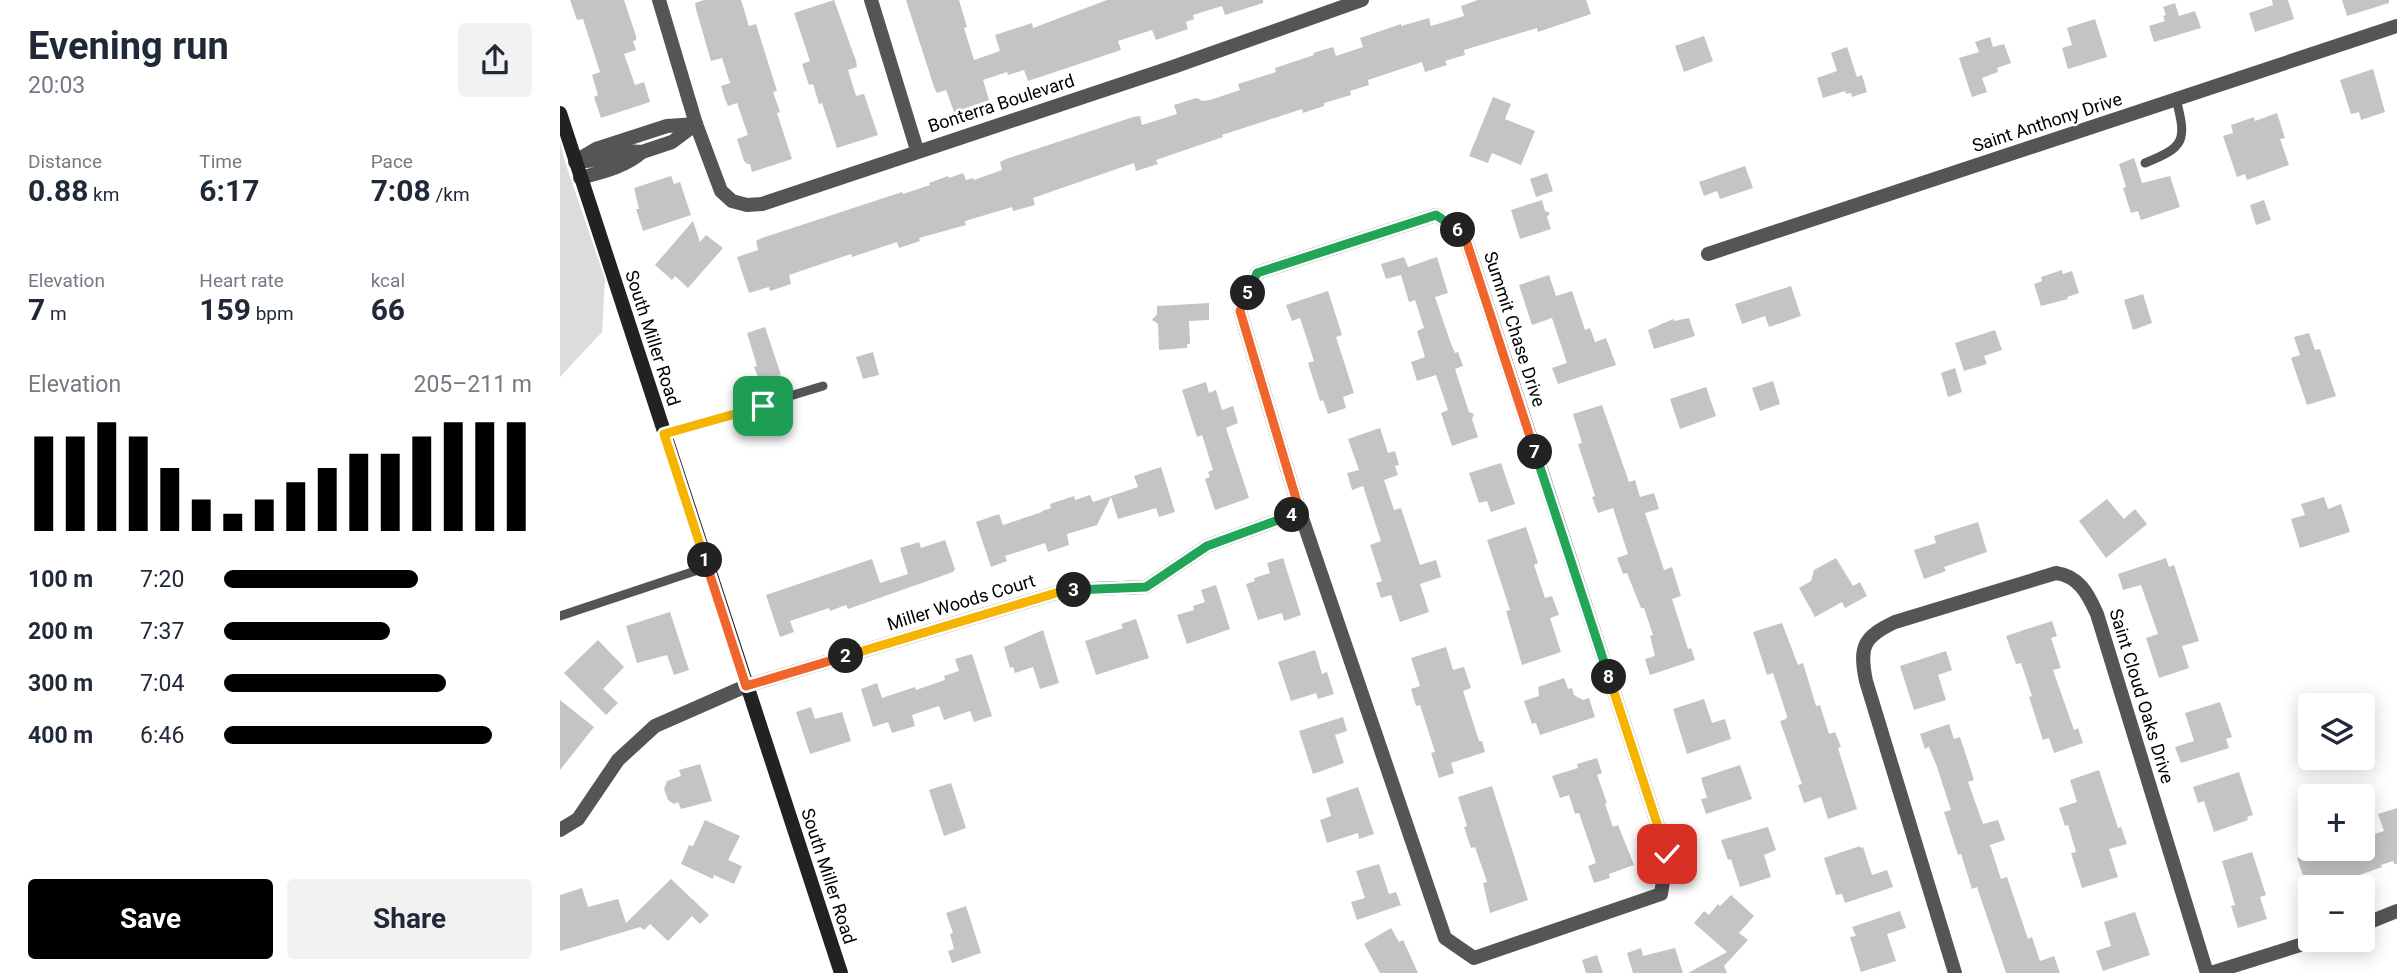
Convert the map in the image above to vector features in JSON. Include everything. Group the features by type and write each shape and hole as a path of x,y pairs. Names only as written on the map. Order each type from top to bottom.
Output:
{"street":[{"name":"Bonterra Boulevard","path":"659,0 696,124 721,191 733,201 747,205 762,204 1362,0"},
{"path":"871,0 917,150"},
{"name":"Saint Anthony Drive","path":"1708,254 2397,26"},
{"name":"South Miller Road","path":"560,113 841,973"},
{"path":"575,162 596,160 627,151 642,152 672,142 696,124"},
{"path":"575,162 596,149 667,125 696,124"},
{"path":"580,178 622,165 642,152"},
{"name":"Summit Chase Drive","path":"1436,215 1464,234 1667,854 1661,894 1475,958 1445,937 1300,512 1240,311 1257,273 1436,215"},
{"name":"Miller Woods Court","path":"560,830 578,818 618,760 655,726 746,686 1066,590 1146,587 1207,546 1300,512"},
{"name":"Saint Cloud Oaks Drive","path":"1955,973 1866,681 1862,653 1871,635 1895,622 2056,573 2064,574 2079,583 2097,614 2209,973 2298,946"},
{"path":"2375,920 2397,911"}],"lane":[{"path":"2145,163 2169,153 2182,137 2176,99"},
{"path":"664,434 823,386"},
{"path":"560,616 707,567"}],"shaded area":[{"path":"560,141 605,279 602,332 560,377"}],"building":[{"path":"570,0 624,0 636,36 633,41 636,50 624,54 635,85 644,82 650,102 601,118 594,97 598,95 592,75 600,72 583,19 577,20"},
{"path":"704,0 741,0 749,26 756,24 777,91 773,92 780,112 777,113 792,159 752,172 750,164 744,161 737,139 748,135 737,103 728,106 725,99 721,86 730,83 722,58 711,61 695,3"},
{"path":"834,0 856,61 857,67 848,70 856,96 864,94 878,135 837,148 822,103 819,104 813,84 809,85 802,64 810,61 794,13"},
{"path":"906,0 959,0 974,60 1000,51 995,35 1032,23 1033,28 1107,0 1263,0 1263,3 1225,15 1222,6 1193,15 1194,19 1186,22 1188,29 1156,40 1152,30 1118,41 1121,50 1028,81 1024,70 983,80 989,100 954,112 946,90 937,93 934,87"},
{"path":"1478,0 1586,0 1591,14 1538,32 1537,28 1464,50 1465,55 1445,61 1447,65 1425,72 1422,62 1368,80 1369,85 1350,91 1351,95 1324,103 1324,106 1303,113 1302,109 1222,135 1223,137 1156,160 1158,164 1136,171 1134,163 1033,198 1035,205 1013,211 1012,207 965,221 966,225 919,238 920,241 899,248 897,242 852,257 851,254 789,275 791,284 770,291 769,287 749,293 737,257 758,250 756,241 762,238 930,185 929,183 948,176 949,178 963,173 966,180 974,180 1002,170 1000,162 1006,159 1133,117 1140,116 1142,125 1177,114 1174,105 1196,98 1201,101 1210,100 1240,90 1238,84 1276,72 1275,68 1314,55 1313,53 1333,47 1336,56 1363,47 1360,38 1401,24 1429,18 1431,26 1464,16 1461,6"},
{"path":"2272,0 2288,0 2294,19 2255,32 2249,13 2273,5"},
{"path":"2342,0 2389,0 2389,3 2347,16"},
{"path":"2175,3 2179,16 2195,11 2201,28 2154,42 2149,26 2165,21 2163,7"},
{"path":"2095,19 2107,57 2068,69 2062,48 2072,45 2067,28"},
{"path":"1704,36 1713,61 1684,72 1675,46"},
{"path":"1990,37 1993,47 2004,44 2011,63 1982,78 1987,92 1972,97 1959,58 1979,52 1975,42"},
{"path":"1847,47 1857,77 1862,75 1867,92 1852,97 1851,93 1846,94 1845,91 1823,98 1817,78 1837,71 1831,53"},
{"path":"2373,69 2385,112 2361,120 2359,112 2351,114 2340,80"},
{"path":"1493,97 1511,104 1505,119 1535,131 1521,165 1492,153 1488,163 1469,156"},
{"path":"2277,113 2285,138 2280,139 2289,165 2247,180 2245,174 2237,177 2223,136 2233,133 2231,125 2254,117 2255,121"},
{"path":"2134,158 2142,183 2170,176 2180,207 2141,220 2138,211 2131,213 2119,164"},
{"path":"1745,166 1753,188 1720,199 1717,191 1704,196 1699,182"},
{"path":"1547,173 1553,191 1536,197 1530,179"},
{"path":"671,176 674,184 680,182 691,215 643,231 636,209 639,209 634,188"},
{"path":"1542,200 1545,211 1550,213 1547,217 1551,229 1520,239 1511,210"},
{"path":"2264,200 2271,220 2256,225 2250,205"},
{"path":"693,221 700,242 706,235 723,248 688,288 675,276 672,280 655,265"},
{"path":"1404,257 1408,267 1437,257 1448,293 1435,297 1451,344 1455,353 1458,352 1463,366 1455,369 1469,412 1474,414 1472,419 1478,437 1452,446 1441,413 1448,410 1436,375 1417,381 1411,362 1425,357 1417,331 1424,328 1415,300 1409,302 1401,275 1386,279 1381,264"},
{"path":"2062,270 2063,274 2072,271 2079,293 2067,297 2068,299 2041,306 2034,284 2042,281 2041,277"},
{"path":"1549,275 1556,296 1572,291 1585,330 1590,328 1595,342 1606,338 1616,365 1558,384 1552,368 1567,363 1552,318 1532,325 1519,285"},
{"path":"1791,286 1801,316 1769,327 1765,316 1742,324 1735,304"},
{"path":"1328,291 1342,335 1336,337 1354,393 1343,397 1346,408 1328,414 1323,400 1320,401 1308,363 1314,361 1300,318 1292,321 1286,305"},
{"path":"2143,294 2152,323 2133,330 2124,300"},
{"path":"1209,303 1209,320 1189,321 1190,344 1187,344 1187,348 1159,350 1158,324 1152,320 1157,314 1157,306"},
{"path":"1689,318 1695,336 1654,349 1648,330 1673,319"},
{"path":"765,327 781,375 760,382 747,333"},
{"path":"1995,330 2002,350 1984,356 1987,364 1964,371 1955,343"},
{"path":"2309,333 2315,350 2320,349 2336,396 2307,405 2291,358 2300,355 2294,337"},
{"path":"873,352 879,375 863,379 856,357"},
{"path":"1955,368 1962,392 1948,397 1941,373"},
{"path":"1773,381 1780,404 1760,411 1752,388"},
{"path":"1206,382 1209,393 1216,390 1222,410 1233,406 1238,423 1226,428 1249,498 1215,510 1205,479 1210,477 1208,472 1213,470 1202,435 1197,437 1182,390"},
{"path":"1706,387 1716,416 1680,429 1670,399"},
{"path":"1602,405 1629,482 1635,480 1640,497 1654,493 1659,509 1645,513 1664,570 1672,567 1681,596 1672,599 1688,649 1691,648 1695,660 1650,675 1645,659 1655,656 1650,636 1653,635 1644,608 1641,608 1627,573 1623,574 1617,558 1628,554 1613,508 1598,513 1578,444 1582,443 1573,414"},
{"path":"1380,428 1388,453 1395,451 1399,465 1395,466 1398,475 1384,480 1394,510 1401,508 1420,565 1436,560 1441,577 1420,584 1429,612 1400,622 1391,595 1381,598 1376,583 1382,581 1370,545 1381,541 1363,486 1352,490 1347,473 1359,470 1348,439"},
{"path":"1501,463 1515,504 1491,512 1487,501 1479,503 1469,473"},
{"path":"1161,467 1175,512 1159,517 1156,508 1118,519 1111,497 1097,525 1067,534 1069,545 1048,552 1045,543 1005,556 1007,561 991,567 976,522 999,514 1003,525 1042,512 1051,508 1050,504 1074,496 1075,500 1090,495 1093,502 1138,487 1134,476"},
{"path":"2324,497 2328,509 2341,504 2350,532 2300,548 2291,519 2305,515 2301,504"},
{"path":"2107,499 2124,519 2135,509 2147,524 2106,558 2079,521"},
{"path":"1978,522 1987,552 1944,567 1946,571 1924,579 1914,550 1936,543 1934,536"},
{"path":"1526,527 1538,563 1534,565 1545,598 1552,596 1559,615 1550,618 1561,652 1522,665 1506,611 1510,610 1487,540"},
{"path":"945,540 955,569 953,572 848,609 846,605 830,611 829,608 790,621 794,632 780,637 766,595 872,559 880,583 908,574 900,548 919,542 921,548"},
{"path":"1283,558 1301,615 1284,621 1282,613 1258,620 1246,584 1255,581 1254,578 1270,573 1267,563"},
{"path":"1836,558 1853,586 1860,582 1867,596 1845,608 1842,602 1815,617 1799,588 1811,581 1814,570"},
{"path":"2166,558 2169,567 2174,565 2199,641 2182,646 2189,668 2159,678 2146,638 2158,634 2141,585 2123,590 2118,574"},
{"path":"1216,585 1230,629 1187,644 1177,615 1194,610 1193,606 1205,602 1201,590"},
{"path":"670,612 689,670 674,675 667,655 637,663 626,626"},
{"path":"1136,619 1149,658 1096,675 1085,641 1123,628 1121,624"},
{"path":"2052,621 2057,636 2051,638 2061,668 2053,670 2074,730 2078,728 2083,743 2054,753 2049,738 2043,740 2021,663 2016,664 2006,636"},
{"path":"1782,623 1798,665 1803,663 1816,706 1820,705 1829,734 1835,732 1857,809 1828,819 1821,797 1804,803 1798,785 1802,784 1780,721 1787,716 1773,673 1767,675 1753,632"},
{"path":"1043,630 1059,683 1040,689 1033,667 1015,673 1013,667 1010,668 1004,647"},
{"path":"598,640 624,667 603,689 618,703 606,715 564,673"},
{"path":"1446,647 1453,670 1464,667 1471,688 1463,691 1485,752 1451,763 1454,773 1439,778 1431,753 1435,752 1420,705 1416,706 1411,689 1420,686 1411,658"},
{"path":"1315,650 1322,674 1327,672 1334,694 1318,699 1316,693 1291,701 1278,662"},
{"path":"1946,651 1952,670 1938,675 1946,700 1914,710 1900,666"},
{"path":"972,654 992,716 974,722 970,711 944,720 939,706 912,715 915,726 892,733 888,722 873,727 861,689 877,683 882,698 915,687 916,690 945,680 944,676 959,671 955,659"},
{"path":"1564,678 1568,689 1572,688 1574,695 1583,700 1589,698 1595,717 1540,735 1536,723 1532,724 1524,701 1539,696 1538,687"},
{"path":"1704,699 1712,723 1725,719 1731,739 1687,754 1673,709"},
{"path":"560,700 594,727 560,770"},
{"path":"2220,702 2232,737 2226,739 2229,748 2181,763 2175,747 2194,741 2185,713"},
{"path":"811,707 815,719 842,712 851,741 810,754 796,712"},
{"path":"1343,717 1347,731 1335,735 1344,763 1313,774 1299,731"},
{"path":"1949,724 1954,739 1960,737 1974,780 1968,782 1983,824 1998,820 2005,840 1990,845 2001,879 2007,877 2028,939 2032,937 2040,961 2054,956 2060,973 2006,973 1977,887 1972,889 1961,854 1958,855 1944,812 1951,810 1929,747 1925,749 1920,734"},
{"path":"1597,758 1602,773 1597,775 1607,803 1605,804 1613,827 1618,825 1634,865 1594,883 1588,866 1596,863 1579,813 1575,814 1569,795 1560,798 1552,776 1578,768 1577,764"},
{"path":"700,764 712,801 681,809 678,802 674,804 668,800 664,789 667,781 681,776 679,770"},
{"path":"1740,765 1752,799 1706,814 1701,799 1707,798 1701,778"},
{"path":"2099,770 2118,828 2121,827 2127,844 2109,849 2118,877 2082,888 2071,853 2076,852 2068,825 2065,826 2059,808 2077,802 2070,780"},
{"path":"2239,772 2253,815 2247,817 2248,820 2214,832 2204,801 2198,803 2193,787"},
{"path":"951,783 966,828 944,836 929,790"},
{"path":"1492,786 1528,900 1490,913 1483,883 1487,882 1475,847 1471,848 1458,797"},
{"path":"1358,787 1374,834 1359,839 1358,833 1327,843 1320,820 1331,816 1326,798"},
{"path":"2397,808 2397,864 2393,861 2359,875 2303,875 2298,861 2375,861 2375,834 2384,831 2378,814"},
{"path":"705,820 740,836 728,860 742,866 734,884 714,875 713,879 681,864"},
{"path":"1768,827 1776,850 1764,855 1771,877 1740,887 1731,859 1728,860 1721,840"},
{"path":"1863,847 1872,875 1887,870 1893,887 1845,903 1842,894 1836,895 1824,858"},
{"path":"2252,852 2266,895 2260,897 2267,919 2238,928 2231,906 2235,905 2222,861"},
{"path":"1379,864 1389,894 1396,892 1401,905 1357,920 1351,902 1365,898 1356,871"},
{"path":"671,879 709,915 700,924 692,916 668,941 650,924 644,930 640,927 560,951 560,895 582,888 588,907 618,899 626,923"},
{"path":"1731,895 1754,916 1739,933 1748,940 1724,966 1727,973 1688,973 1727,952 1694,923 1704,911 1709,915"},
{"path":"966,906 981,953 952,963 948,951 954,949 950,934 953,933 946,913"},
{"path":"1900,911 1906,928 1887,934 1896,961 1861,972 1850,937 1856,936 1852,927"},
{"path":"2135,912 2150,955 2103,971 2096,951 2111,946 2104,922"},
{"path":"1391,928 1399,942 1403,940 1418,973 1380,973 1364,944"},
{"path":"1641,948 1643,956 1675,948 1683,973 1633,973 1627,953"},
{"path":"1597,955 1603,973 1586,973 1582,960"}],"route":[{"path":"763,406 664,434 746,686 1066,590 1146,587 1207,546 1300,512 1240,311 1257,273 1436,215 1464,234 1667,854"}]}
